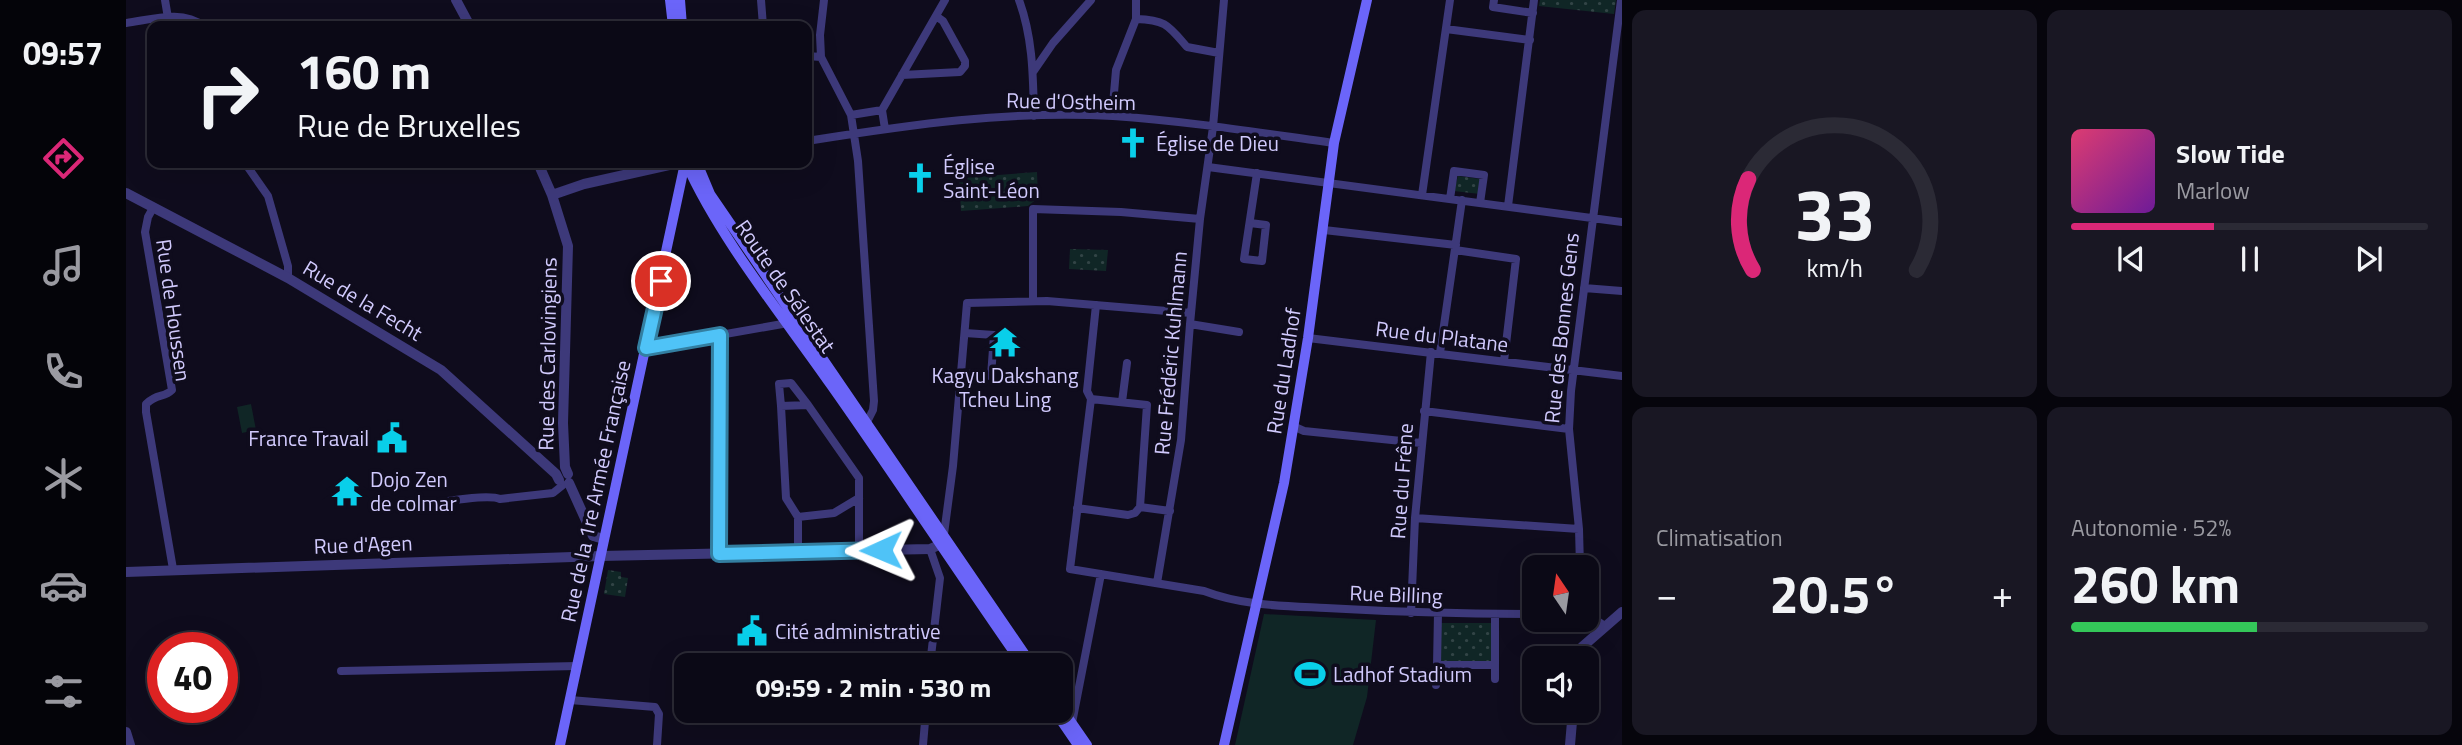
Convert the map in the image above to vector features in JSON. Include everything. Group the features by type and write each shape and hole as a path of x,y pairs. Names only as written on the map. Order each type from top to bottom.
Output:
{"main road":[{"path":"670,0 672,21"},
{"path":"680,0 682,21"},
{"name":"Rue du Ladhof","path":"1224,745 1295,427 1334,143 1367,0"},
{"name":"Rue de la 1re Armée Française","path":"560,745 685,168"},
{"name":"Route de Sélestat","path":"688,168 699,191 788,323 944,534 1024,653"},
{"name":"Route de Sélestat","path":"700,168 710,194 860,411 864,424 935,547 1014,653"},
{"path":"681,191 699,191"},
{"path":"935,547 944,534"},
{"path":"1069,725 1078,745"},
{"path":"1069,725 1087,745"}],"street":[{"path":"165,0 168,18"},
{"path":"456,0 465,21"},
{"path":"761,0 763,21"},
{"path":"824,0 820,34 821,57 852,115 866,261 874,401 873,410 864,424"},
{"path":"885,129 882,110 945,0"},
{"path":"1018,0 1027,23 1033,72 1034,116"},
{"path":"1033,72 1053,43 1091,0"},
{"path":"1112,116 1116,70 1136,19 1136,0"},
{"name":"Rue Frédéric Kuhlmann","path":"1157,583 1181,440 1200,219 1213,127 1224,0"},
{"path":"1422,195 1450,0"},
{"path":"1494,0 1493,7 1533,12"},
{"path":"1508,206 1534,0"},
{"name":"Rue des Bonnes Gens","path":"1580,555 1569,429 1573,370 1621,0"},
{"path":"902,75 960,72 965,66 965,61 943,21 936,16"},
{"path":"126,23 168,18 196,21"},
{"path":"1136,19 1158,19 1168,24 1187,47 1219,53"},
{"path":"1446,29 1530,40"},
{"path":"812,56 821,57"},
{"path":"852,115 882,110"},
{"name":"Rue d'Ostheim","path":"812,140 947,120 1112,116 1334,143"},
{"path":"1208,167 1622,222"},
{"path":"248,168 268,196 288,266 288,278"},
{"name":"Rue des Carlovingiens","path":"540,168 552,195 569,257 563,382 564,479"},
{"path":"552,195 584,184 656,168"},
{"path":"1450,199 1454,171 1474,173 1484,175 1480,203"},
{"path":"1250,223 1266,225 1262,261 1244,259 1257,173"},
{"name":"Rue de la Fecht","path":"126,193 288,278 441,370 564,479 593,536 604,539"},
{"name":"Rue du Frêne","path":"1411,613 1415,518 1424,411 1456,248 1462,200"},
{"name":"Rue de Houssen","path":"153,208 145,232 172,390 168,394 154,396 146,404 146,412 173,569"},
{"path":"1032,301 1033,209 1121,212 1200,219"},
{"path":"1324,230 1516,259 1504,361"},
{"path":"1584,288 1622,291"},
{"path":"944,534 953,466 967,303 1032,301 1191,313"},
{"path":"1091,399 1147,405 1140,507 1135,513 1128,515 1077,508 1091,399 1087,391 1096,305"},
{"path":"646,348 788,323"},
{"path":"1190,324 1240,332"},
{"path":"961,373 991,376 994,335 965,333"},
{"path":"719,554 720,335"},
{"name":"Rue du Platane","path":"1308,338 1622,376"},
{"path":"1122,402 1127,363"},
{"path":"798,552 799,517 786,498 779,384 791,383 859,478 859,551"},
{"path":"860,411 874,401"},
{"path":"781,407 808,405"},
{"path":"1424,411 1569,429"},
{"path":"1295,427 1304,431 1421,443"},
{"path":"420,505 493,496 500,499 553,493 564,479"},
{"path":"799,517 834,513 859,498"},
{"path":"1140,507 1170,511"},
{"name":"Rue Billing","path":"1077,508 1070,569 1256,603 1411,613 1522,614"},
{"path":"1415,518 1579,529"},
{"path":"931,653 940,578 935,547"},
{"name":"Rue d'Agen","path":"126,572 935,547"},
{"path":"1069,725 1101,574"},
{"path":"1583,646 1622,612"},
{"path":"1436,685 1438,613"},
{"path":"1495,614 1495,679"},
{"path":"1600,623 1605,626"},
{"path":"1437,664 1495,665"},
{"path":"341,671 577,666"},
{"path":"570,700 655,707 659,714 657,745"},
{"path":"922,745 925,723"},
{"path":"1570,745 1572,723"},
{"path":"126,733 130,745"}],"green space":[{"path":"1540,0 1616,0 1614,14 1539,6"},
{"path":"1037,172 1038,198 1028,206 961,211 959,178"},
{"path":"1458,176 1480,179 1480,194 1454,191"},
{"path":"1070,249 1108,250 1106,271 1069,269"},
{"path":"251,404 256,430 242,433 237,407"},
{"path":"608,570 621,572 621,577 628,578 625,597 604,594"},
{"name":"Ladhof Stadium","path":"1264,614 1376,620 1367,697 1353,745 1235,745"},
{"path":"1441,623 1493,623 1492,662 1440,662"}],"place":[{"name":"Église de Dieu","path":"1133,143"},
{"name":"Église Saint-Léon","path":"920,178"},
{"name":"Kagyu Dakshang Tcheu Ling","path":"1005,342"},
{"name":"France Travail","path":"392,438"},
{"name":"Dojo Zen de colmar","path":"347,491"},
{"name":"Cité administrative","path":"752,631"},
{"name":"Ladhof Stadium","path":"1310,674"}],"route":[{"path":"661,281 646,348 720,335 719,554 881,550"}]}
